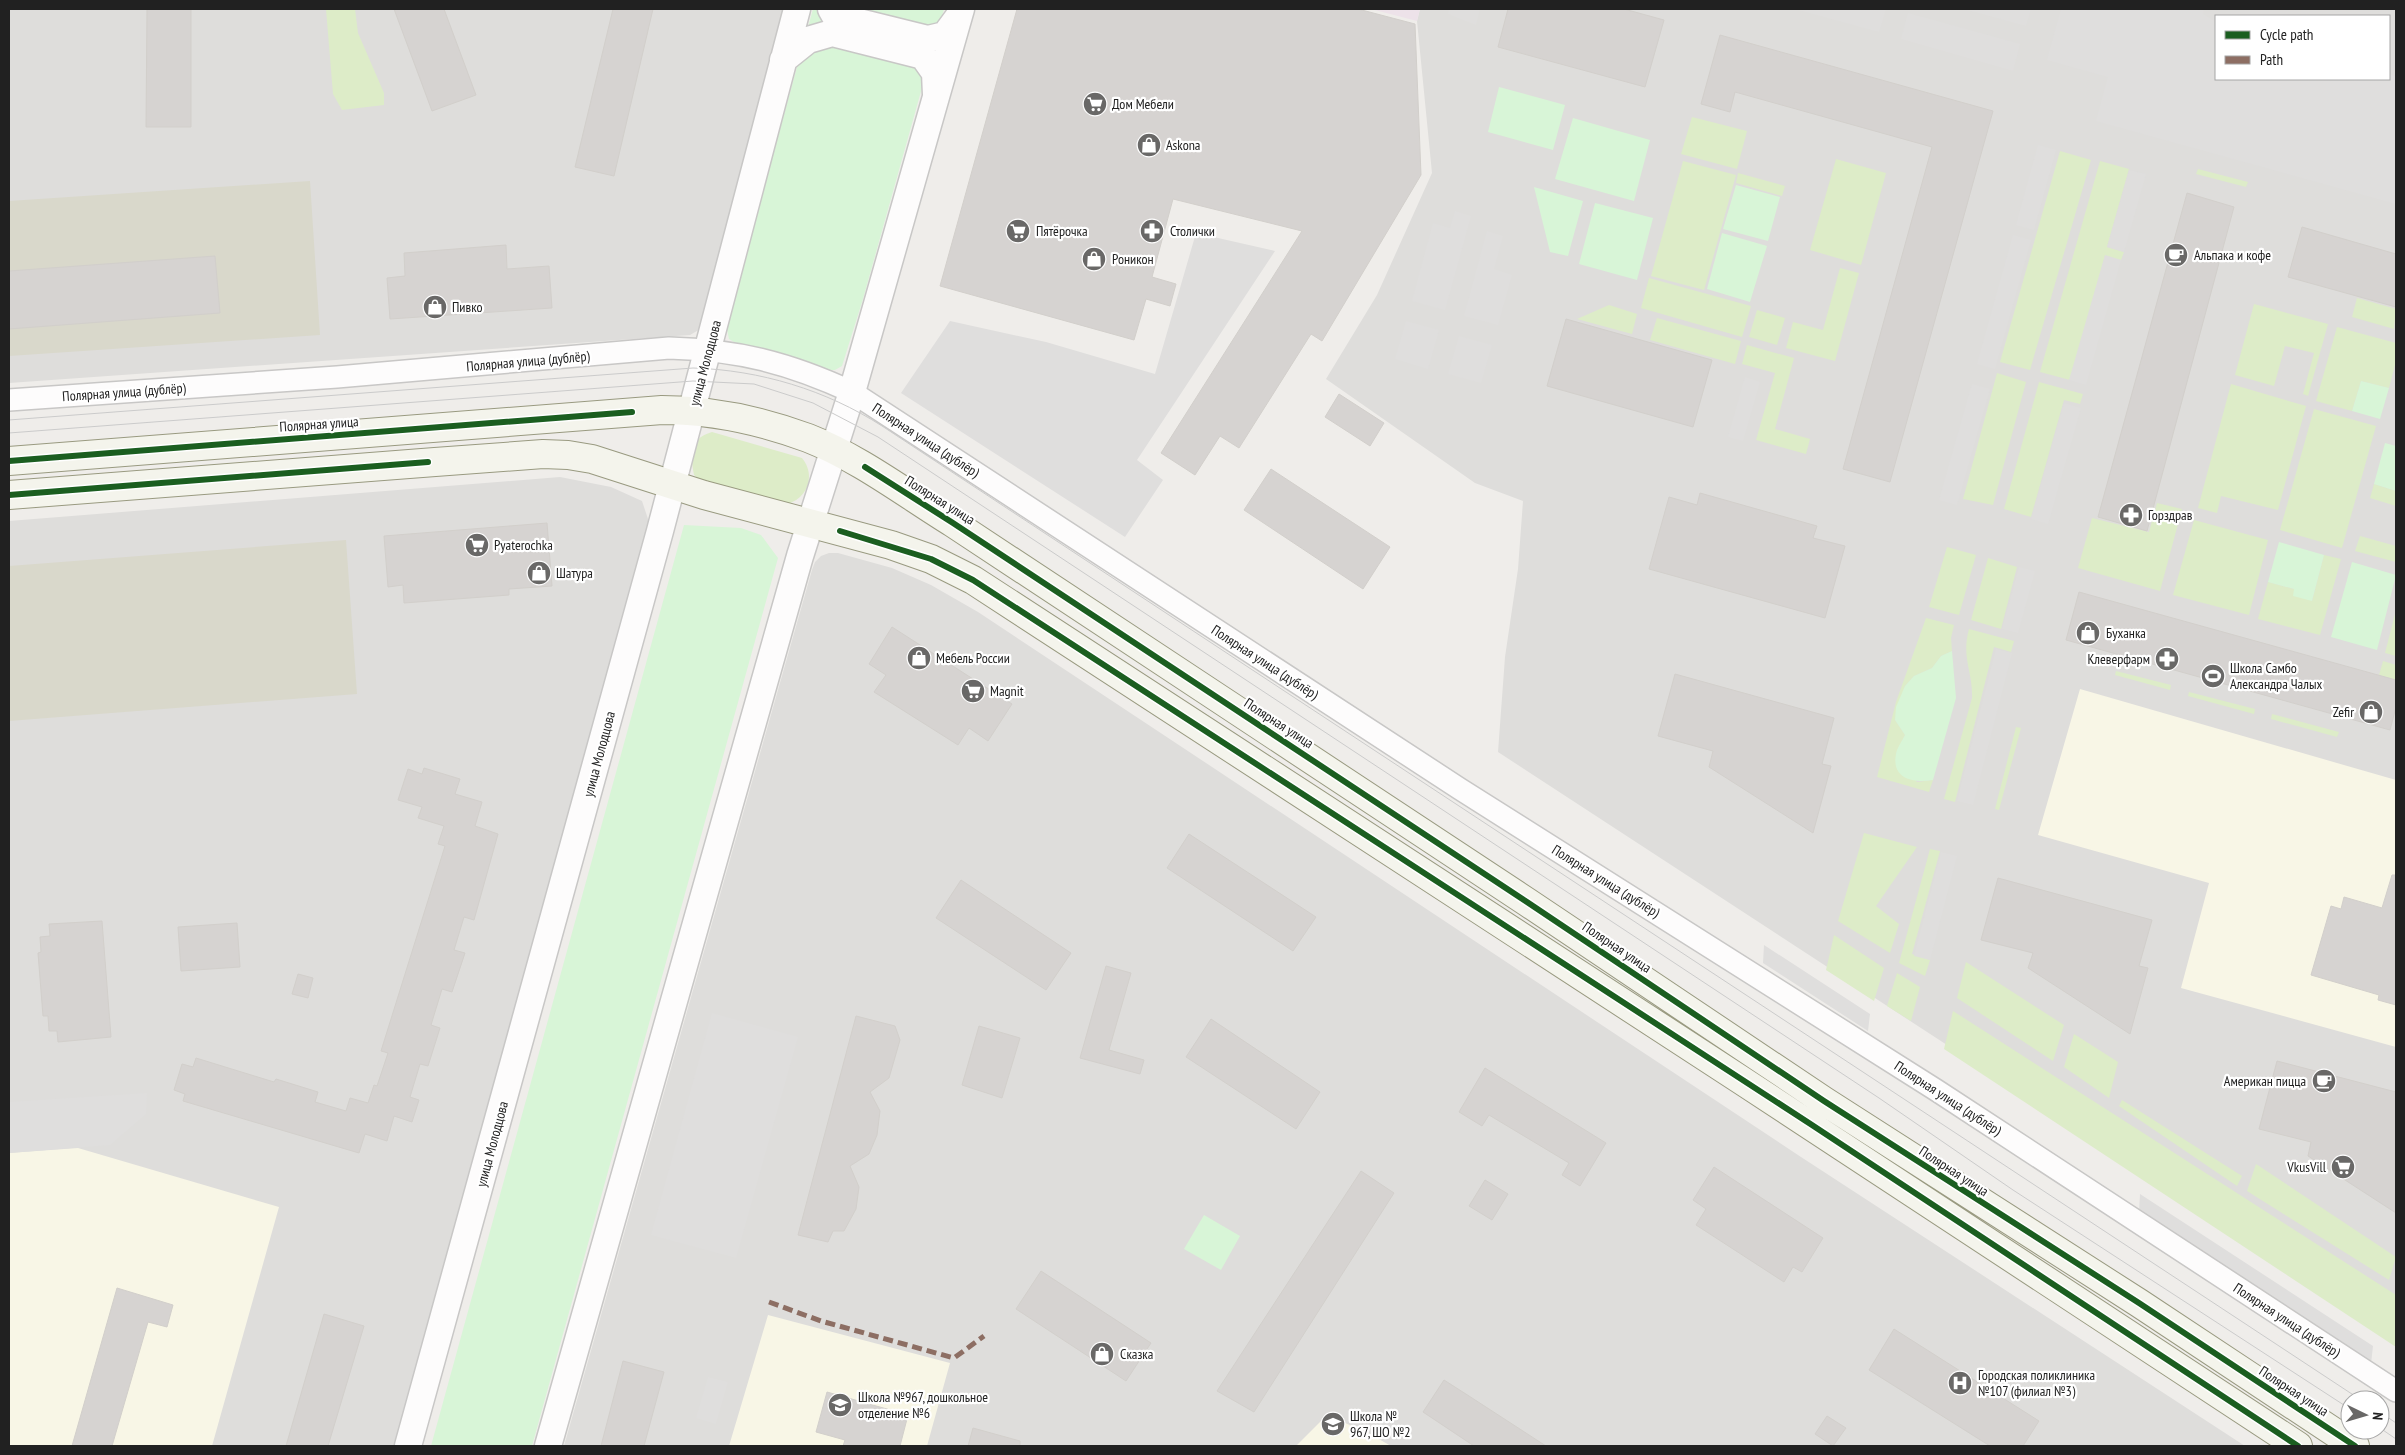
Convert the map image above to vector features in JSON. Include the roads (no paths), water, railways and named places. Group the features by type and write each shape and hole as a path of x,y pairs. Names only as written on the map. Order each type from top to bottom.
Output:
{"main road":[{"name":"Полярная улица","path":"9,461 662,410 692,410 724,414 799,436 834,451 953,523 1519,896 1824,1101 2355,1446"},
{"path":"9,495 543,454 592,459 672,486 811,523 931,559 973,580 1804,1119 2298,1446"}],"street":[{"name":"улица Молодцова","path":"408,1446 672,486 797,9"},
{"path":"831,9 836,16 928,39 945,35 960,12"},
{"path":"548,1446 811,523 852,392 960,12"},
{"path":"783,60 808,40 832,33 923,56 936,73 936,100"},
{"name":"Полярная улица (дублёр)","path":"9,400 347,376 669,348 708,349 783,364 852,392 1460,789 1936,1090 2396,1391"}],"tram line":[{"path":"9,420 693,368 743,373 792,384 815,392 861,413 882,426 2346,1390"},
{"path":"9,433 693,381 754,384 813,403 878,437 1879,1098 2013,1190 2340,1403"},
{"path":"2390,1419 2396,1423"},
{"path":"2390,1435 2396,1439"}],"place":[{"name":"Дом Мебели","path":"1095,104"},
{"name":"Askona","path":"1149,145"},
{"name":"Пятёрочка","path":"1018,231"},
{"name":"Столички","path":"1152,231"},
{"name":"Альпака и кофе","path":"2176,255"},
{"name":"Роникон","path":"1094,259"},
{"name":"Пивко","path":"435,307"},
{"name":"Горздрав","path":"2131,515"},
{"name":"Pyaterochka","path":"477,545"},
{"name":"Шатура","path":"539,573"},
{"name":"Буханка","path":"2088,633"},
{"name":"Мебель России","path":"919,658"},
{"name":"Клеверфарм","path":"2167,659"},
{"name":"Школа Самбо Александра Чалых","path":"2213,676"},
{"name":"Magnit","path":"973,691"},
{"name":"Zefir","path":"2371,712"},
{"name":"Американ пицца","path":"2324,1081"},
{"name":"VkusVill","path":"2343,1167"},
{"name":"Сказка","path":"1102,1354"},
{"name":"Городская поликлиника №107 (филиал №3)","path":"1960,1383"},
{"name":"Школа №967, дошкольное отделение №6","path":"840,1405"},
{"name":"Школа № 967, ШО №2","path":"1333,1424"}]}
